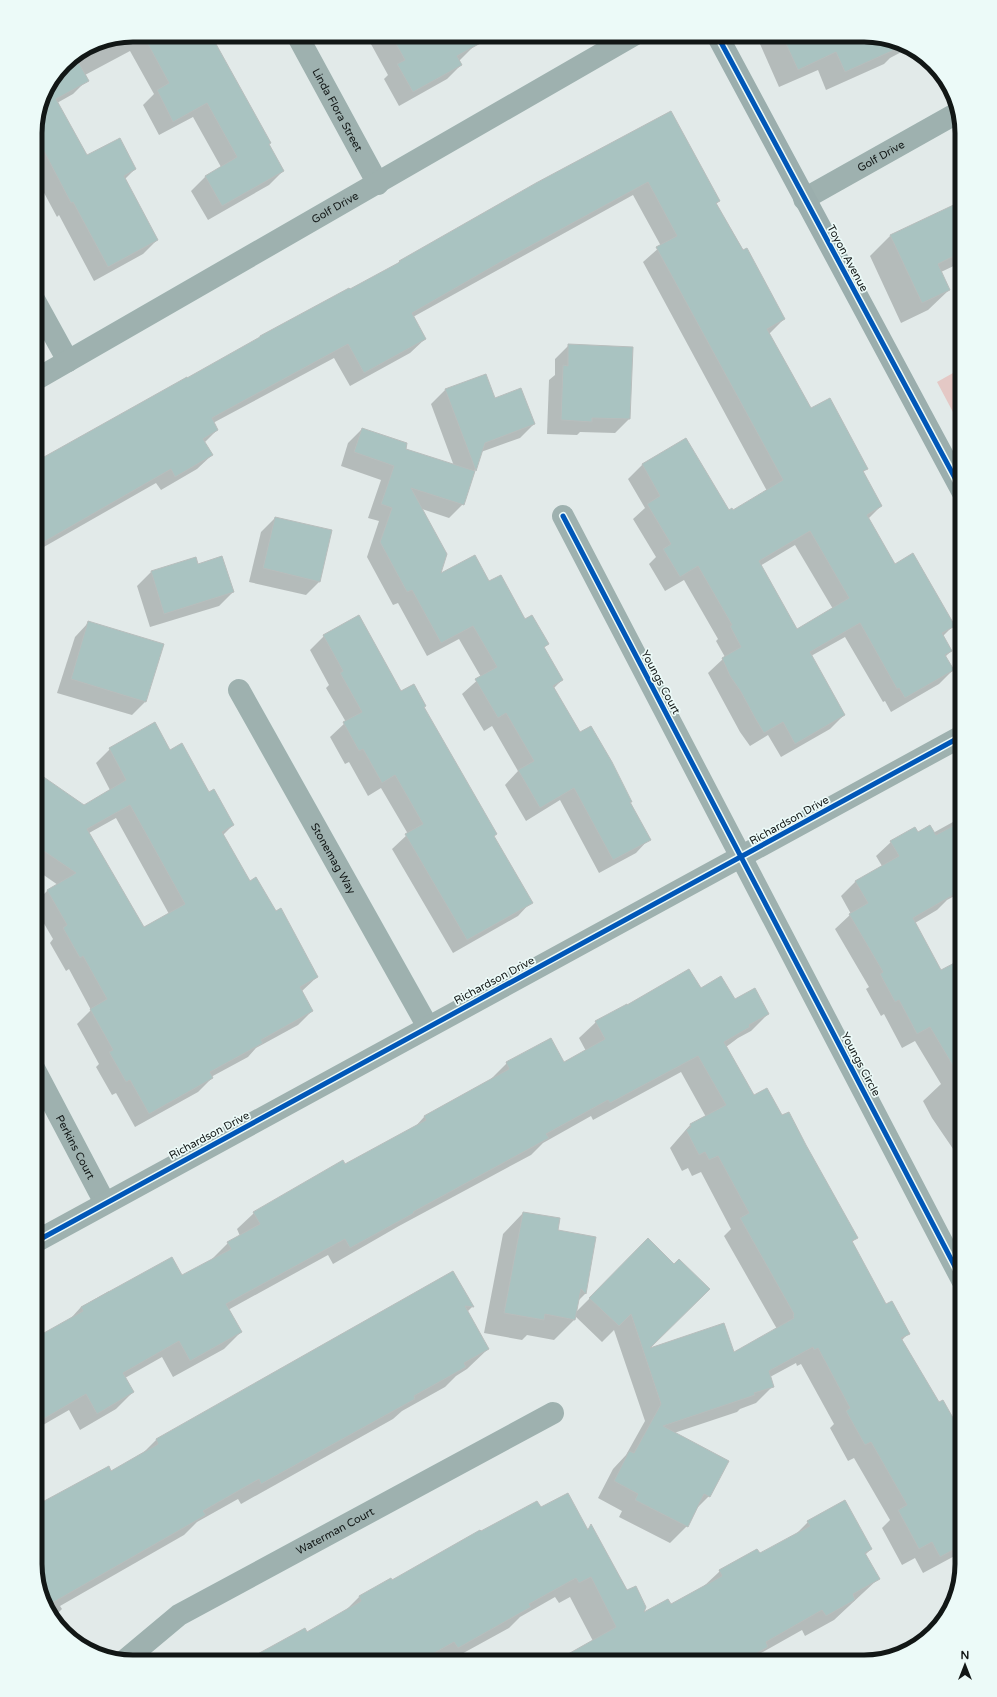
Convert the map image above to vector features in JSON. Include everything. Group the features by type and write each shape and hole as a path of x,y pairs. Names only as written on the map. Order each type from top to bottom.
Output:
{"street":[{"name":"Linda Flora Street","path":"301,42 378,184"},
{"name":"Golf Drive","path":"42,376 378,184 622,42"},
{"name":"Toyon Avenue","path":"721,42 955,478"},
{"name":"Golf Drive","path":"804,199 953,115"},
{"path":"42,314 68,361"},
{"name":"Youngs Court","path":"563,516 741,858"},
{"name":"Stonemag Way","path":"239,690 428,1028"},
{"name":"Richardson Drive","path":"42,1238 955,740"},
{"name":"Youngs Circle","path":"741,858 955,1267"},
{"name":"Perkins Court","path":"42,1083 105,1203"},
{"name":"Waterman Court","path":"131,1655 179,1615 553,1413"}],"shaded area":[{"path":"955,372 955,416 937,382"}],"building":[{"path":"147,42 215,42 271,143 269,144 284,171 222,206 205,176 237,157 207,103 173,122 157,90 169,83"},
{"path":"395,42 482,42 457,56 462,65 413,92 397,64 405,60"},
{"path":"785,42 870,42 897,49 845,72 836,52 798,70"},
{"path":"78,61 89,81 56,99 87,155 120,138 136,169 124,176 158,240 108,267 73,202 71,203 42,147 42,127 45,110 51,93 61,78"},
{"path":"671,111 720,201 716,203 743,250 747,248 785,319 767,329 811,408 830,398 868,469 863,471 882,506 867,515 895,564 913,553 955,626 942,633 952,651 945,655 954,670 905,698 899,688 897,689 860,623 810,652 845,715 795,744 783,722 764,733 741,692 730,676 722,658 741,647 730,626 732,625 698,566 680,577 663,549 671,544 647,504 660,496 642,464 686,438 729,510 732,508 733,510 783,480 656,247 677,236 648,182 499,263 412,313 426,339 364,373 348,344 212,418 218,430 203,439 213,455 175,477 171,469 42,543 42,458 260,336 400,262 399,261 536,183","holes":["810,531 849,598 797,629 759,561"]},
{"path":"955,204 955,256 938,264 950,290 922,303 890,235"},
{"path":"568,344 633,347 630,419 592,418 592,422 561,420 563,365 568,366"},
{"path":"486,374 495,398 521,388 535,424 485,443 476,471 445,389"},
{"path":"362,428 407,443 406,449 475,471 464,505 411,488 447,554 441,573 475,555 489,581 501,575 525,619 532,615 549,644 544,647 563,680 553,686 580,732 591,726 612,762 632,802 630,802 651,840 613,860 574,788 540,808 518,770 534,761 506,713 498,718 475,679 497,667 473,626 441,643 412,590 407,592 380,542 392,508 381,504 394,466 354,452"},
{"path":"275,517 332,530 320,582 263,568"},
{"path":"222,556 234,592 164,614 151,571 196,557 198,564"},
{"path":"359,615 401,691 414,684 426,706 424,707 497,834 494,836 533,903 467,940 405,834 423,824 395,775 382,783 363,749 359,751 343,722 362,712 340,673 343,671 323,635"},
{"path":"88,621 164,644 146,702 71,679"},
{"path":"155,722 170,750 182,743 209,792 214,789 234,825 222,832 250,881 256,877 276,911 281,908 318,977 300,987 313,1011 261,1040 263,1043 210,1072 213,1078 149,1114 130,1080 126,1082 109,1052 113,1050 90,1009 107,999 83,956 80,958 63,928 67,925 47,890 76,873 42,850 42,776 84,805 126,780 109,748","holes":["130,805 185,904 144,927 87,829"]},
{"path":"930,825 936,835 955,825 955,894 913,918 941,970 955,963 955,1069 930,1027 917,1034 899,1000 895,1002 880,974 883,972 849,914 868,903 855,881 899,856 890,841 915,827 918,832"},
{"path":"689,969 701,988 721,976 735,999 755,988 769,1014 749,1025 750,1027 724,1042 754,1095 767,1088 782,1115 789,1112 858,1238 852,1241 886,1304 892,1301 910,1334 901,1338 939,1402 943,1400 955,1421 955,1549 940,1557 932,1542 919,1549 898,1510 907,1505 871,1442 865,1445 846,1411 850,1408 818,1348 814,1350 813,1347 769,1371 774,1387 754,1393 755,1395 663,1426 729,1461 710,1497 704,1494 688,1527 635,1500 638,1494 614,1481 629,1451 634,1453 661,1404 631,1314 619,1326 589,1298 648,1238 674,1264 679,1259 710,1289 650,1348 724,1323 734,1352 794,1318 794,1314 740,1218 749,1213 718,1156 709,1160 705,1152 699,1155 686,1130 691,1127 690,1124 726,1105 698,1056 610,1103 608,1100 546,1134 549,1138 350,1248 345,1239 226,1304 242,1332 190,1361 179,1341 123,1373 134,1392 97,1414 86,1394 42,1420 42,1334 83,1311 81,1307 172,1257 182,1275 231,1249 227,1242 260,1224 253,1212 343,1160 345,1164 426,1120 424,1116 509,1069 506,1062 551,1038 564,1062 605,1039 595,1021 627,1005"},
{"path":"523,1212 560,1218 558,1230 596,1237 586,1294 581,1289 575,1320 545,1314 544,1320 504,1313"},
{"path":"453,1271 474,1307 465,1306 489,1349 464,1363 466,1367 414,1396 415,1399 261,1484 259,1479 203,1511 206,1515 51,1604 43,1576 42,1502 109,1466 111,1471 158,1444 156,1439"},
{"path":"568,1493 588,1530 591,1524 627,1590 636,1586 646,1607 644,1612 668,1599 671,1604 722,1576 719,1570 757,1549 760,1553 810,1526 807,1521 845,1500 872,1549 865,1553 880,1579 853,1594 855,1600 826,1616 822,1610 766,1642 768,1647 754,1655 566,1655 616,1627 591,1577 579,1583 576,1578 529,1604 531,1607 458,1648 454,1642 431,1655 256,1655 305,1628 307,1632 361,1601 359,1596 391,1578 392,1580 480,1530 481,1531 537,1501 541,1507"}],"cycle path":[{"path":"721,42 955,478"},
{"path":"563,516 955,1267"},
{"path":"42,1238 955,740"}]}
